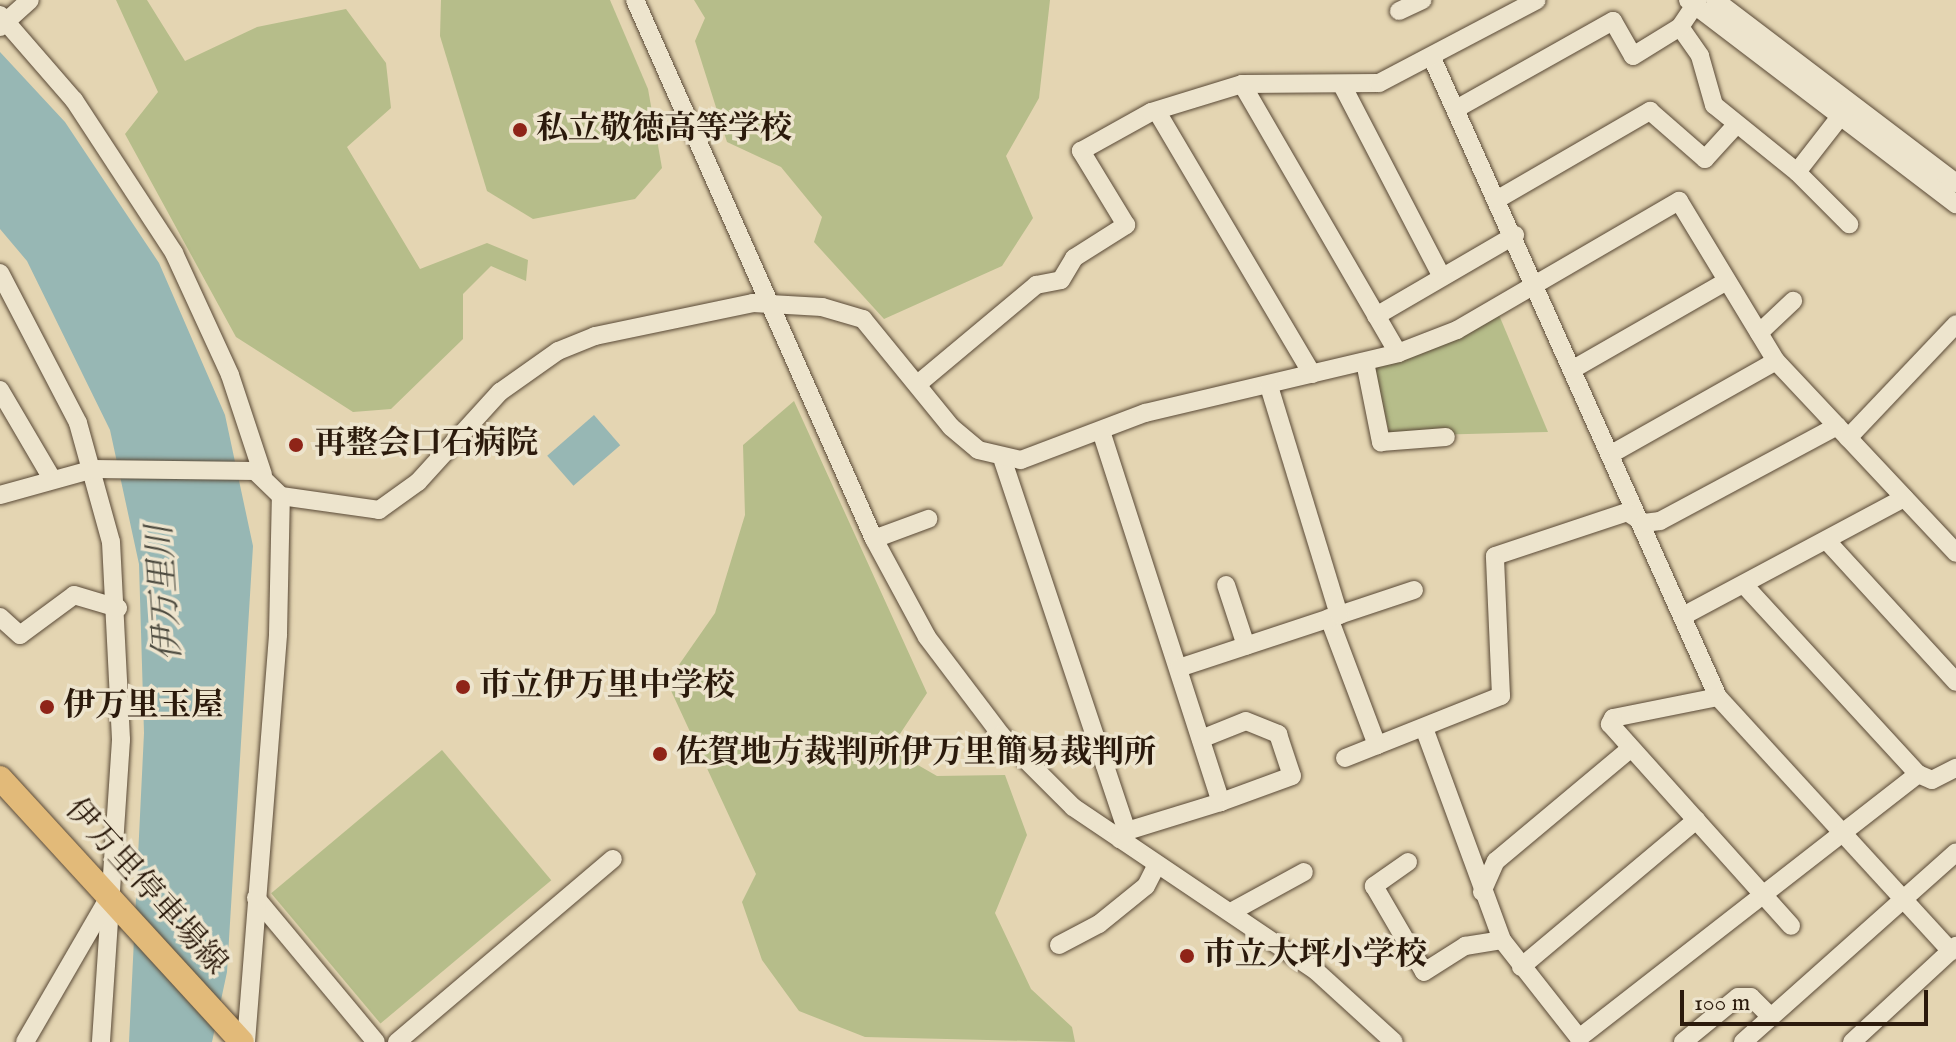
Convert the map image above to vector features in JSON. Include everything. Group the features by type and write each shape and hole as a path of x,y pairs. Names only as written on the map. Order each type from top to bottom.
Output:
{"main road":[{"name":"伊万里停車場線","path":"0,778 114,896 242,1041"}],"street":[{"path":"30,0 2,21 74,100 174,253 230,375 259,473 281,496 379,510 418,482 500,392 558,351 595,336 769,303 863,319 919,383 951,427 1003,461 1122,837"},
{"path":"635,0 874,539 927,637 1001,735 1155,868 1231,912 1316,971 1394,1042"},
{"path":"1399,11 1423,0"},
{"path":"1159,115 1242,84 1379,83 1432,58 1537,0"},
{"path":"1715,0 1845,111"},
{"path":"1456,109 1613,21 1633,56 1680,27 1694,2 1845,111 1955,197"},
{"path":"1680,27 1700,56 1714,105 1797,172 1849,224"},
{"path":"1432,58 1538,284 1718,697 1841,833 1954,949 1852,1042"},
{"path":"1242,84 1398,353"},
{"path":"1342,85 1442,277"},
{"path":"1498,199 1650,111 1705,159 1737,124"},
{"path":"1797,172 1845,111"},
{"path":"919,383 1036,285 1061,280 1074,258 1126,225 1081,151 1151,112 1159,115 1312,374"},
{"path":"1003,461 1101,431 1398,353 1538,284 1679,201 1776,361 1954,547"},
{"path":"1376,316 1515,235"},
{"path":"0,275 39,341 99,469 118,608 121,740 114,896 101,1042"},
{"path":"1575,368 1727,281"},
{"path":"1759,333 1793,301"},
{"path":"1644,523 1843,432 1956,324"},
{"path":"1613,453 1776,361"},
{"path":"1365,362 1381,442 1446,437"},
{"path":"1269,386 1334,616 1377,745"},
{"path":"0,390 51,477"},
{"path":"1101,431 1221,802"},
{"path":"0,495 51,477 99,469 259,473"},
{"path":"242,1041 278,634 281,496"},
{"path":"1683,616 1746,587 1904,498"},
{"path":"1345,758 1501,696 1495,556 1627,512 1644,523"},
{"path":"874,539 928,519"},
{"path":"1827,541 1956,682"},
{"path":"1226,585 1246,646"},
{"path":"1746,587 1918,774 1932,780 1956,768"},
{"path":"1179,668 1414,590"},
{"path":"0,617 20,635 74,595 118,608"},
{"path":"1718,697 1613,718 1613,730 1791,926"},
{"path":"1122,837 1292,776 1278,734 1246,721 1201,739"},
{"path":"1424,728 1502,940 1578,1040 1918,774"},
{"path":"1482,892 1496,861 1630,749"},
{"path":"1521,967 1696,820"},
{"path":"1743,1042 1956,852"},
{"path":"403,1040 613,859"},
{"path":"1408,862 1374,886 1424,972 1465,946 1502,940"},
{"path":"1059,945 1099,924 1146,886 1155,868"},
{"path":"1231,912 1304,872"},
{"path":"25,1042 114,896"},
{"path":"256,898 376,1042"},
{"path":"1683,1042 1738,997 1751,997 1771,1017"}],"green space":[{"path":"116,0 147,0 185,61 257,27 346,9 386,63 391,108 347,147 420,269 487,243 528,260 526,281 491,266 463,294 463,339 391,409 353,412 236,337 125,134 158,92"},
{"path":"441,0 610,0 648,89 662,168 635,199 533,219 487,191 440,36"},
{"path":"694,0 1050,0 1039,98 1006,156 1033,218 1002,266 884,319 814,242 822,217 781,167 727,142 695,41 705,18"},
{"path":"1499,315 1548,432 1390,436 1374,367"},
{"path":"794,401 927,693 890,749 937,776 1005,775 1027,835 995,913 1031,989 1072,1027 1075,1042 865,1037 799,1011 762,960 742,902 756,874 667,682 715,613 745,515 743,445"},
{"path":"442,750 551,880 380,1024 271,893"}],"water":[{"name":"伊万里川","path":"0,52 65,122 159,263 225,415 253,546 227,972 212,1042 129,1042 144,733 139,564 110,430 27,261 0,229"},
{"path":"594,415 620,445 573,486 547,456"}],"place":[{"name":"私立敬徳高等学校","path":"520,130"},
{"name":"再整会口石病院","path":"296,445"},
{"name":"市立伊万里中学校","path":"463,687"},
{"name":"伊万里玉屋","path":"47,707"},
{"name":"佐賀地方裁判所伊万里簡易裁判所","path":"660,754"},
{"name":"市立大坪小学校","path":"1187,956"}]}
